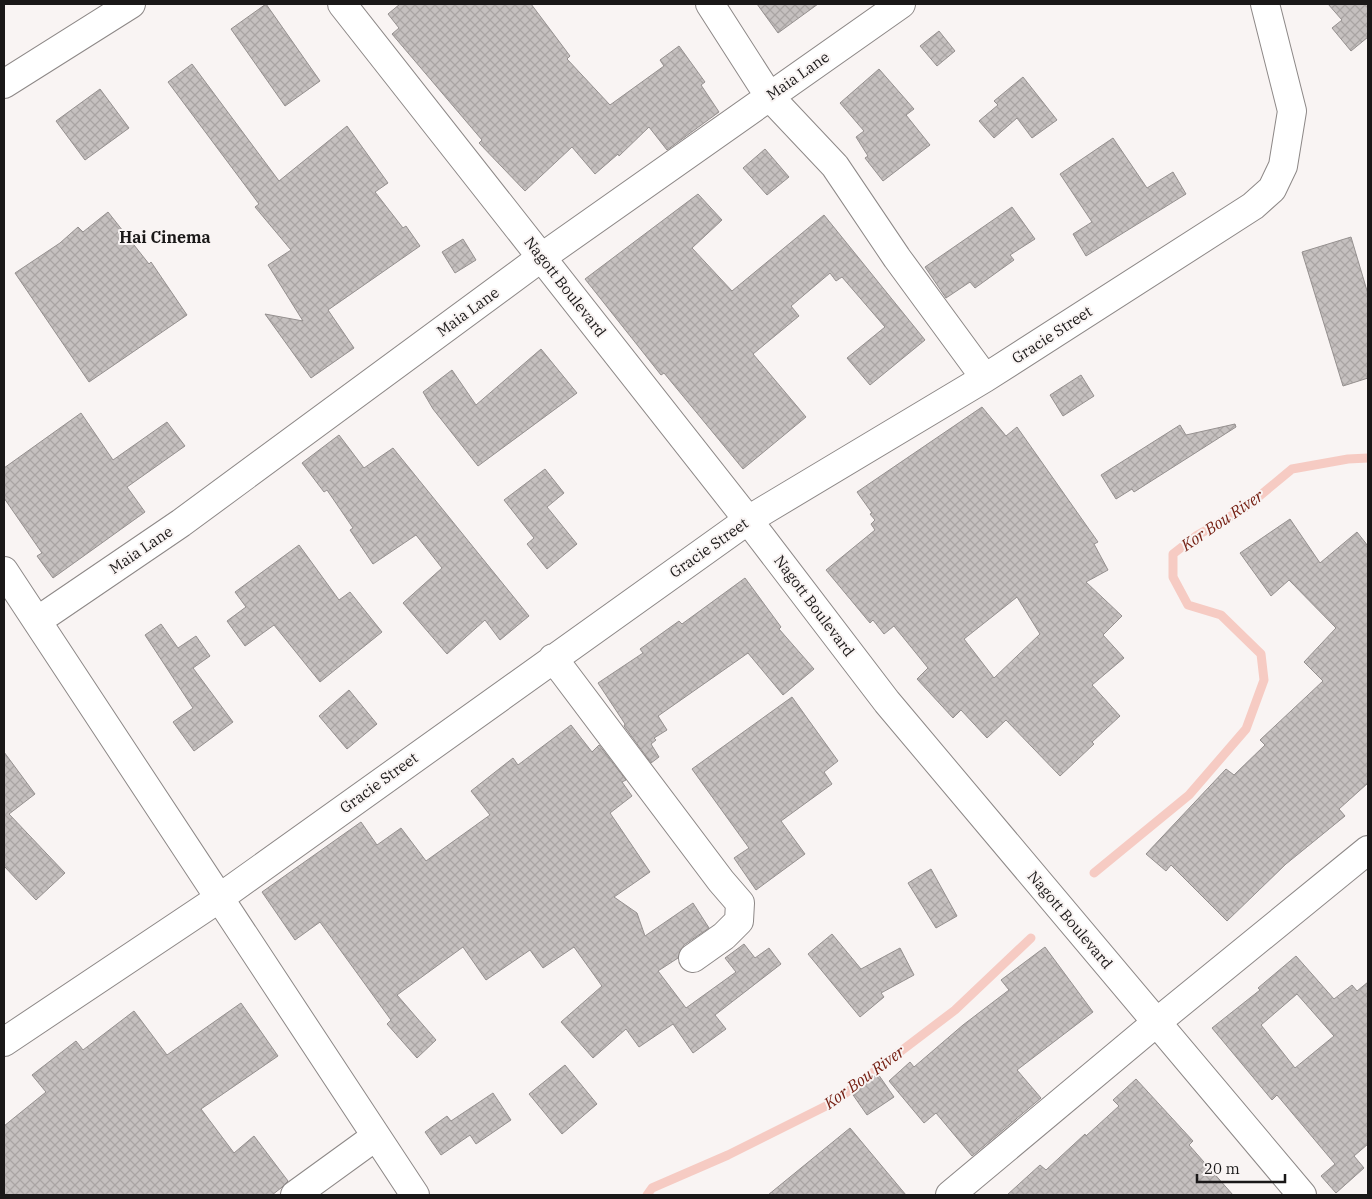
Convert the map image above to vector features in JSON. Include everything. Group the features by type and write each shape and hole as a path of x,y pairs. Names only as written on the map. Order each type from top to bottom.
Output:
{"street":[{"path":"4,84 132,4"},
{"name":"Nagott Boulevard","path":"342,4 748,520 887,702 1302,1195"},
{"path":"710,4 769,96 835,166 897,258 985,378"},
{"name":"Maia Lane","path":"37,621 181,523 542,257 901,4"},
{"name":"Gracie Street","path":"4,1042 218,899 748,520 985,378 1253,206 1272,189 1283,166 1292,111 1265,4"},
{"path":"4,571 414,1195"},
{"path":"553,658 721,881 740,902 739,921 724,936 693,958"},
{"path":"950,1195 1157,1022 1368,850"},
{"path":"295,1195 375,1137"}],"building":[{"path":"266,4 320,81 285,106 231,29"},
{"path":"400,4 531,4 570,56 567,59 610,105 664,66 660,60 679,46 705,82 701,85 719,112 667,150 649,127 619,156 618,154 595,174 572,147 525,191 479,143 482,140 392,34 399,28 388,14"},
{"path":"757,4 818,4 778,33"},
{"path":"1328,4 1368,4 1368,37 1351,51 1332,28 1342,20"},
{"path":"939,31 955,51 937,66 920,46"},
{"path":"192,64 279,181 347,126 388,183 375,192 403,228 406,226 420,246 328,310 354,348 311,378 265,314 303,321 268,265 291,250 255,207 259,204 168,82"},
{"path":"879,69 914,109 906,115 930,145 883,181 865,158 868,156 856,137 864,131 840,103"},
{"path":"1023,77 1057,120 1032,138 1017,118 994,138 979,121 998,105 994,101"},
{"path":"100,89 129,128 85,160 56,121"},
{"path":"1113,138 1147,188 1173,172 1186,194 1086,256 1073,234 1092,222 1060,174"},
{"path":"765,149 789,177 767,195 743,168"},
{"path":"698,194 722,220 692,248 732,291 824,215 925,340 870,385 847,358 885,327 842,277 836,281 830,273 791,306 799,316 753,354 806,417 743,469 664,373 661,375 585,279"},
{"path":"1012,207 1035,239 1010,255 1014,260 975,288 970,282 946,298 925,267"},
{"path":"108,212 149,264 151,262 187,315 89,382 15,273 60,243 78,227 83,232"},
{"path":"1351,237 1368,294 1368,378 1343,386 1302,252"},
{"path":"463,239 476,260 455,273 442,252"},
{"path":"541,349 577,393 478,466 433,409 423,392 452,370 476,405"},
{"path":"1081,375 1094,396 1063,416 1050,395"},
{"path":"982,407 1006,436 1017,427 1098,542 1094,544 1108,570 1086,582 1122,616 1103,635 1124,658 1092,685 1120,716 1060,776 1006,720 987,738 961,710 953,718 917,679 928,668 894,626 884,634 873,620 870,623 826,570 875,530 871,524 875,520 870,514 872,513 857,492","holes":["1017,597 1040,634 994,678 964,639"]},
{"path":"81,413 113,460 167,422 185,446 127,487 145,512 53,578 37,556 42,553 4,498 4,468"},
{"path":"1235,424 1236,427 1134,492 1132,489 1116,499 1101,475 1180,425 1186,435"},
{"path":"339,435 364,468 393,448 529,616 500,640 485,620 447,654 403,603 442,568 416,535 373,564 350,530 353,528 327,490 324,492 302,463"},
{"path":"545,469 564,493 547,507 577,544 547,569 527,544 534,538 504,500"},
{"path":"1290,519 1320,563 1357,532 1368,546 1368,783 1339,809 1345,816 1286,864 1227,921 1171,865 1166,871 1146,854 1226,769 1234,775 1265,745 1260,740 1323,681 1304,662 1336,628 1289,580 1271,596 1240,553"},
{"path":"299,545 339,600 350,592 382,632 320,682 274,625 245,646 227,621 246,607 235,592"},
{"path":"745,578 781,627 779,629 814,669 783,695 748,653 658,716 667,730 654,738 656,740 651,744 659,757 651,763 624,726 625,724 598,683 643,653 640,649 679,621 682,624"},
{"path":"161,624 178,648 196,636 210,656 193,668 233,722 194,751 173,722 193,708 145,635"},
{"path":"349,690 377,724 347,749 319,716"},
{"path":"792,697 838,761 824,772 832,784 781,821 805,854 756,890 734,858 749,848 692,769"},
{"path":"571,725 592,752 599,745 626,780 622,782 632,796 610,813 650,872 614,897 637,913 645,936 693,903 709,928 684,945 678,958 658,971 686,1008 736,972 725,958 744,944 755,958 769,948 781,964 715,1015 726,1029 693,1053 673,1024 639,1047 626,1029 593,1058 561,1022 602,986 574,947 543,968 530,950 486,980 463,947 397,995 436,1040 417,1058 387,1024 391,1020 320,922 295,940 262,892 361,822 377,845 401,828 426,861 490,815 471,791 513,758 518,765"},
{"path":"4,752 35,794 9,814 65,873 36,900 4,866"},
{"path":"931,869 957,916 936,928 908,883"},
{"path":"832,934 861,969 900,948 914,975 881,993 884,997 860,1017 808,954"},
{"path":"1045,947 1093,1012 1017,1070 1041,1098 972,1156 936,1113 924,1123 889,1081 910,1062 914,1067 963,1025 1009,990 1001,980"},
{"path":"1296,956 1334,999 1352,985 1357,991 1368,982 1368,1144 1354,1156 1364,1168 1336,1193 1321,1176 1335,1164 1277,1095 1272,1100 1212,1028 1260,990 1258,988","holes":["1297,994 1334,1036 1295,1068 1261,1025"]},
{"path":"241,1003 278,1056 201,1109 234,1153 254,1136 288,1181 281,1188 272,1195 4,1195 4,1126 46,1092 32,1075 76,1041 83,1050 134,1011 167,1055"},
{"path":"565,1065 597,1104 562,1134 529,1094"},
{"path":"878,1074 894,1097 867,1115 851,1092"},
{"path":"1136,1079 1193,1141 1189,1145 1233,1195 1007,1195 1040,1165 1046,1170 1085,1134 1086,1136 1119,1106 1113,1100"},
{"path":"493,1093 511,1120 476,1144 470,1135 441,1155 425,1132 447,1116 451,1121"},
{"path":"850,1128 906,1195 768,1195"}],"waterway":[{"name":"Kor Bou River","path":"1094,873 1189,795 1246,729 1264,680 1261,654 1221,615 1188,605 1173,577 1173,554 1196,536 1245,508 1292,469 1348,459 1368,458"},
{"name":"Kor Bou River","path":"647,1195 652,1188 728,1155 834,1102 955,1010 1031,938"}],"district":[{"name":"Hai Cinema","path":"165,237"}]}
